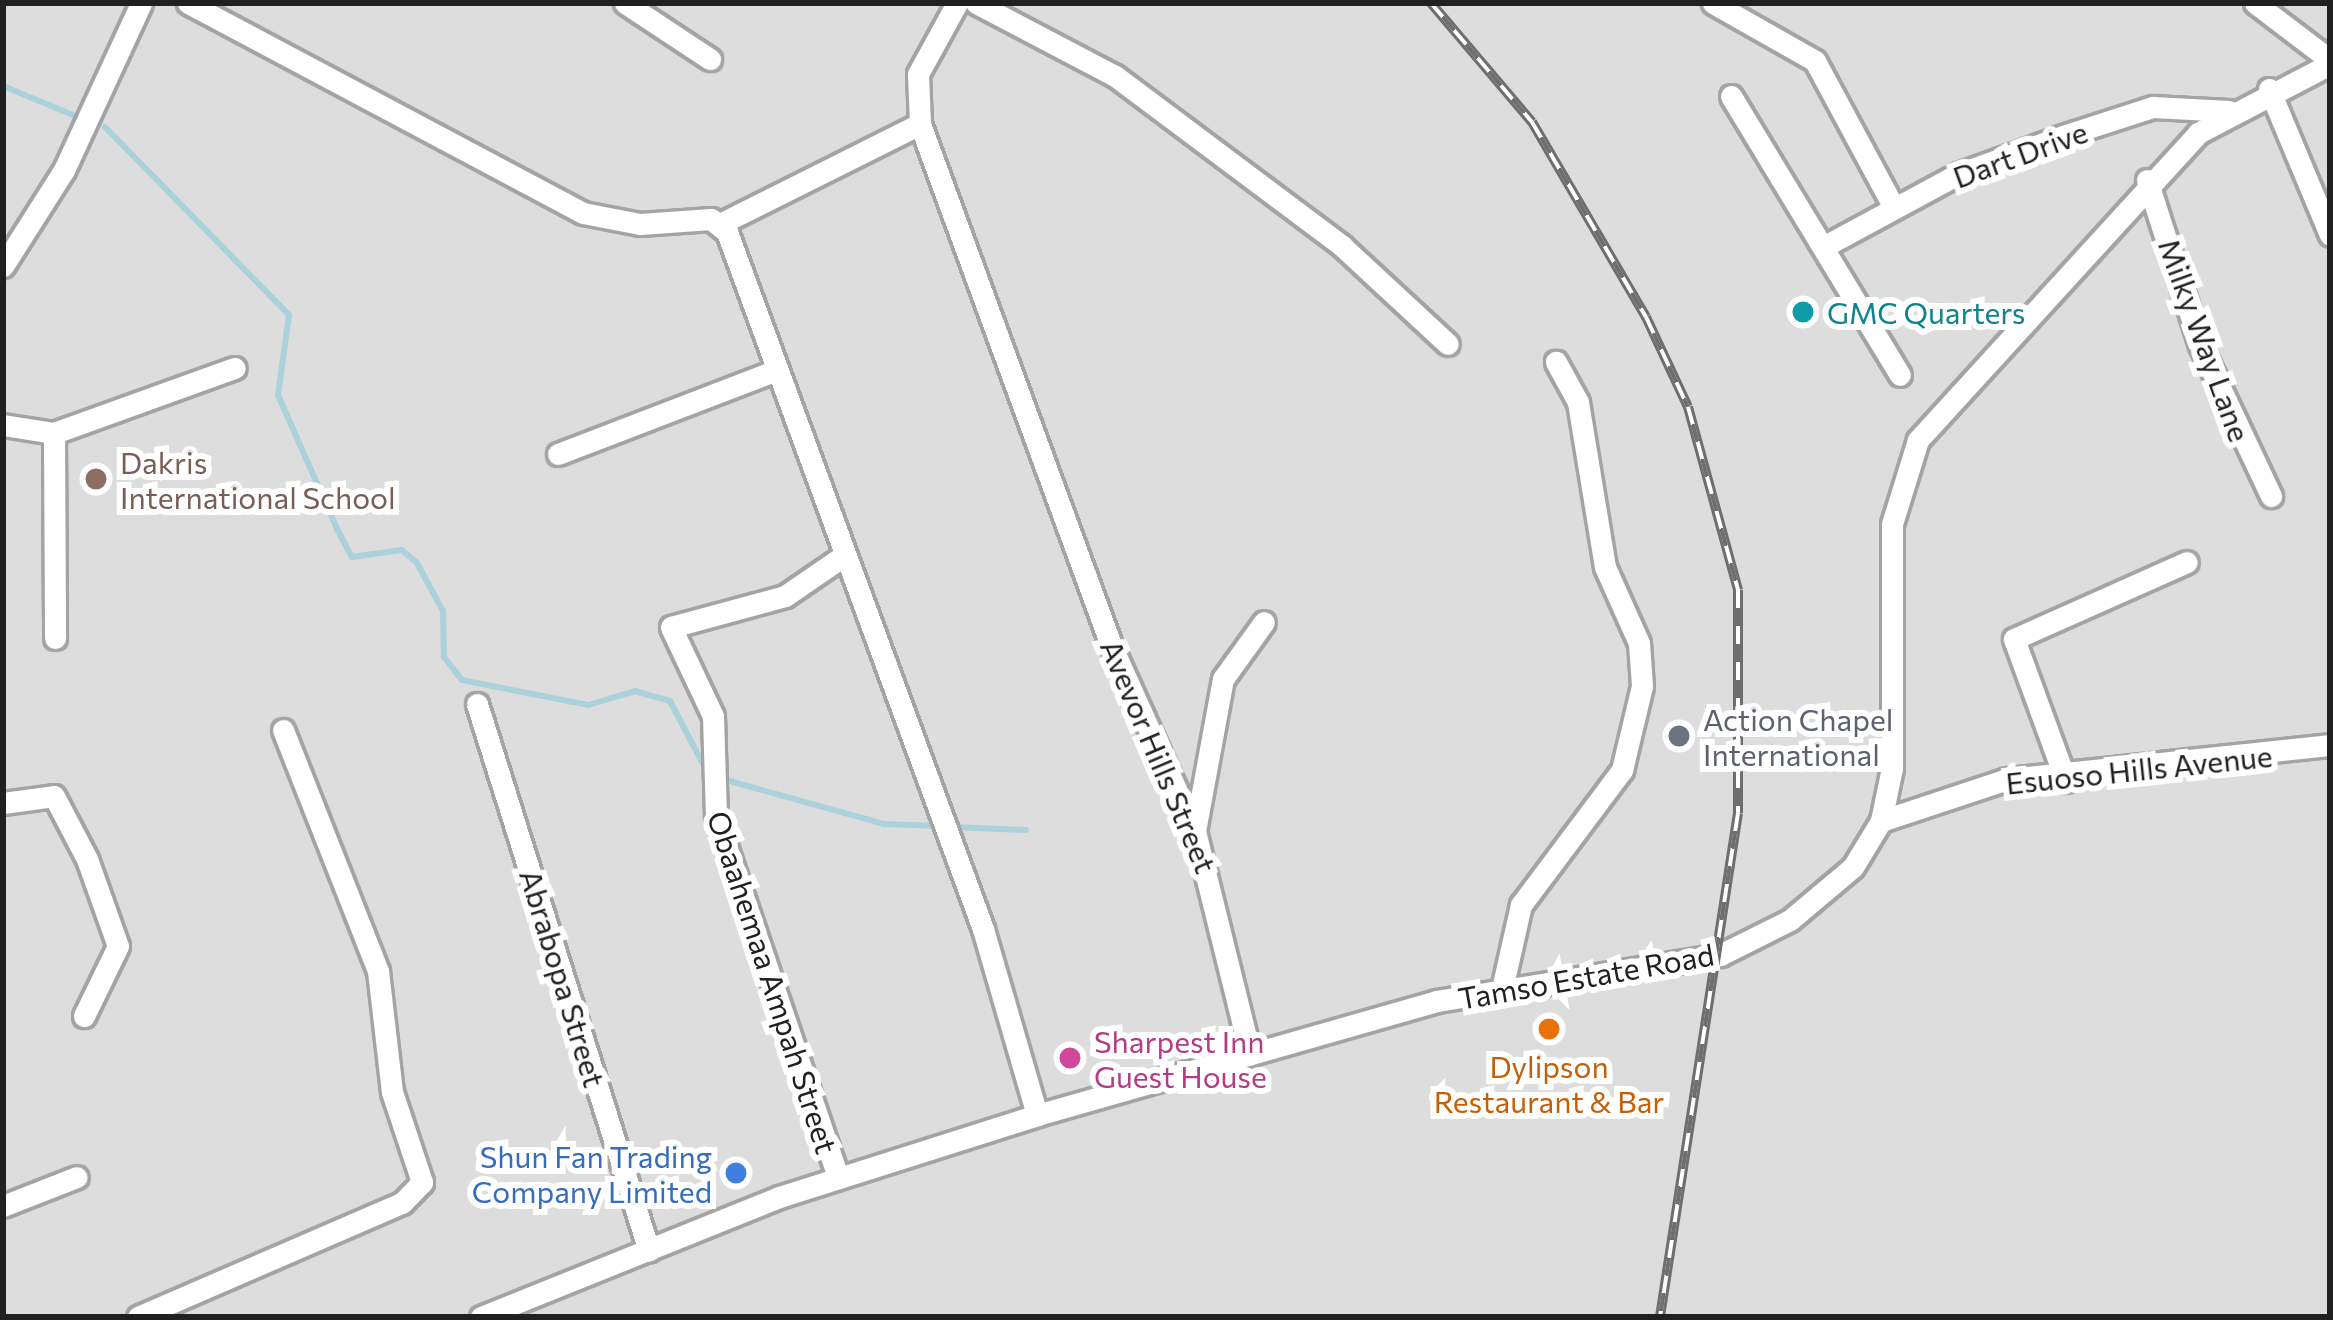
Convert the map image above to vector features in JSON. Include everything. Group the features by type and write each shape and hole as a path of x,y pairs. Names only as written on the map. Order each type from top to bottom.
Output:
{"street":[{"path":"3,266 64,170 141,3"},
{"path":"188,3 583,213 720,224 920,124 918,74 957,3"},
{"path":"625,3 710,59"},
{"path":"976,3 1115,76 1342,246 1448,344"},
{"path":"1713,3 1815,61 1893,206"},
{"path":"2254,3 2330,62"},
{"name":"Tamso Estate Road","path":"481,1317 838,1177 1037,1115 1502,989 1741,948 1835,885 1881,821 1892,768 1887,586 1908,457 2047,310 2147,181 2229,111 2330,62"},
{"path":"2269,88 2330,235"},
{"path":"1731,97 1900,375"},
{"name":"Dart Drive","path":"1823,247 1893,206 2152,106 2229,111"},
{"name":"Avevor Hills Street","path":"920,124 1044,464 1195,831 1250,1054"},
{"name":"Milky Way Lane","path":"2147,181 2200,345 2271,496"},
{"path":"720,224 777,370 839,559 983,929 1037,1115"},
{"path":"1502,989 1521,905 1622,770 1642,686 1639,643 1605,567 1578,402 1556,362"},
{"path":"3,425 54,433 236,368"},
{"path":"558,454 777,370"},
{"path":"54,433 55,638"},
{"name":"Obaahemaa Ampah Street","path":"838,1177 716,817 713,716 670,627 784,596 839,559"},
{"path":"2066,781 2014,639 2187,562"},
{"path":"1195,831 1223,679 1264,622"},
{"name":"Abrabopa Street","path":"477,704 649,1251"},
{"path":"138,1317 402,1203 422,1182 392,1092 377,971 283,730"},
{"name":"Esuoso Hills Avenue","path":"1881,821 2007,779 2066,781 2330,745"},
{"path":"3,802 54,796 87,859 118,946 84,1016"},
{"path":"3,1206 77,1177"}],"shaded area":[{"path":"3,3 2330,3 2330,1317 3,1317"}],"waterway":[{"path":"3,86 78,117"},
{"path":"105,127 289,315 278,395 337,529 352,557 402,550 417,563 443,611 444,657 462,680 588,705 635,691 670,701 702,762"},
{"path":"719,778 884,824 939,826"},
{"path":"952,827 1026,830"}],"railway":[{"path":"1431,3 1532,122 1646,317 1688,407 1738,590 1738,813 1660,1317"}],"place":[{"name":"GMC Quarters","path":"1803,312"},
{"name":"Dakris International School","path":"96,479"},
{"name":"Action Chapel International","path":"1679,736"},
{"name":"Dylipson Restaurant & Bar","path":"1549,1029"},
{"name":"Sharpest Inn Guest House","path":"1070,1058"},
{"name":"Shun Fan Trading Company Limited","path":"736,1173"}]}
